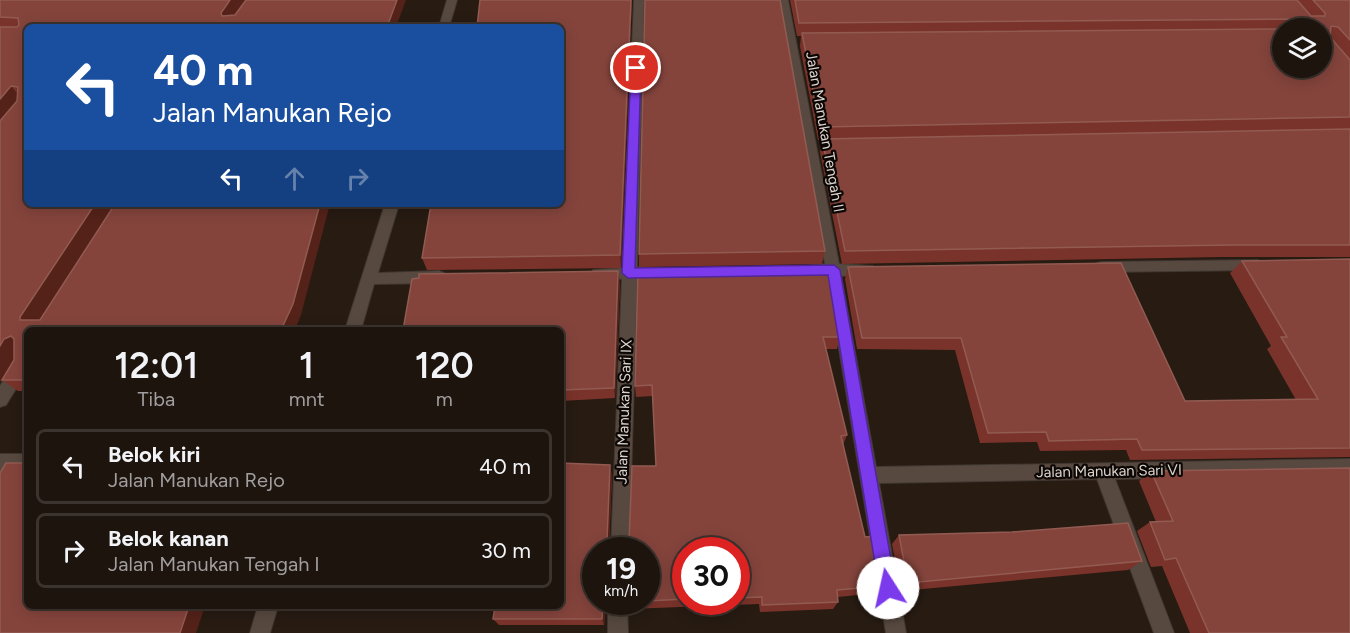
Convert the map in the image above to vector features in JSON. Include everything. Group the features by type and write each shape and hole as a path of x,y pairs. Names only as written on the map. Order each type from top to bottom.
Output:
{"street":[{"path":"445,24 452,0"},
{"name":"Jalan Manukan Sari IX","path":"620,537 639,0"},
{"name":"Jalan Manukan Tengah II","path":"783,0 798,41 817,146 834,270 896,633"},
{"path":"354,327 391,207"},
{"path":"1092,267 1268,265"},
{"path":"799,270 880,269"},
{"path":"581,274 674,272"},
{"path":"370,279 452,277"},
{"path":"0,400 24,362"},
{"path":"0,462 24,462"},
{"name":"Jalan Manukan Sari VI","path":"868,475 1350,467"},
{"path":"1103,471 1164,633"},
{"path":"260,633 267,609"},
{"path":"618,615 618,633"}],"building":[{"path":"0,0 230,0 221,13 222,16 235,15 246,0 397,0 388,24 24,24 24,207 93,207 20,320 40,320 113,207 319,207 293,304 282,327 24,327 24,380 2,380 14,360 14,339 11,336 4,339 0,346 0,121 17,101 18,87 11,86 0,99 0,27 19,25 18,18 0,17"},
{"path":"480,0 631,0 620,255 422,258 430,207 564,207 564,24 477,24"},
{"path":"645,0 780,0 825,251 639,254"},
{"path":"795,0 1297,0 1311,16 1325,16 1313,0 1350,0 1350,40 1338,27 1332,26 1332,18 799,23"},
{"path":"1272,29 1272,78 1332,78 1332,39 1350,60 1350,117 820,127 802,33"},
{"path":"1350,129 1350,245 845,251 822,139"},
{"path":"1350,259 1350,448 1142,450 1137,439 1049,441 1046,432 988,433 961,338 862,338 848,267 1121,263 1185,401 1318,399 1281,337 1287,337 1242,261"},
{"path":"828,267 840,337 823,337 847,435 841,436 865,537 875,536 883,586 837,590 838,602 762,605 762,597 750,597 750,537 672,537 672,600 660,600 660,537 629,537 632,466 656,466 652,385 635,386 638,269"},
{"path":"618,271 614,388 564,390 564,327 404,327 412,279 419,278 419,274"},
{"path":"6,463 24,463 24,609 188,609 180,633 0,633 0,473"},
{"path":"564,463 610,465 607,537 582,537 582,615 602,615 602,619 493,619 495,609 564,609"},
{"path":"1350,468 1350,633 1209,633 1176,558 1165,560 1150,522 1173,521 1151,471"},
{"path":"1128,523 1142,561 908,583 899,535 1012,532"}],"route":[{"path":"636,68 628,273 834,270 888,588"}]}
